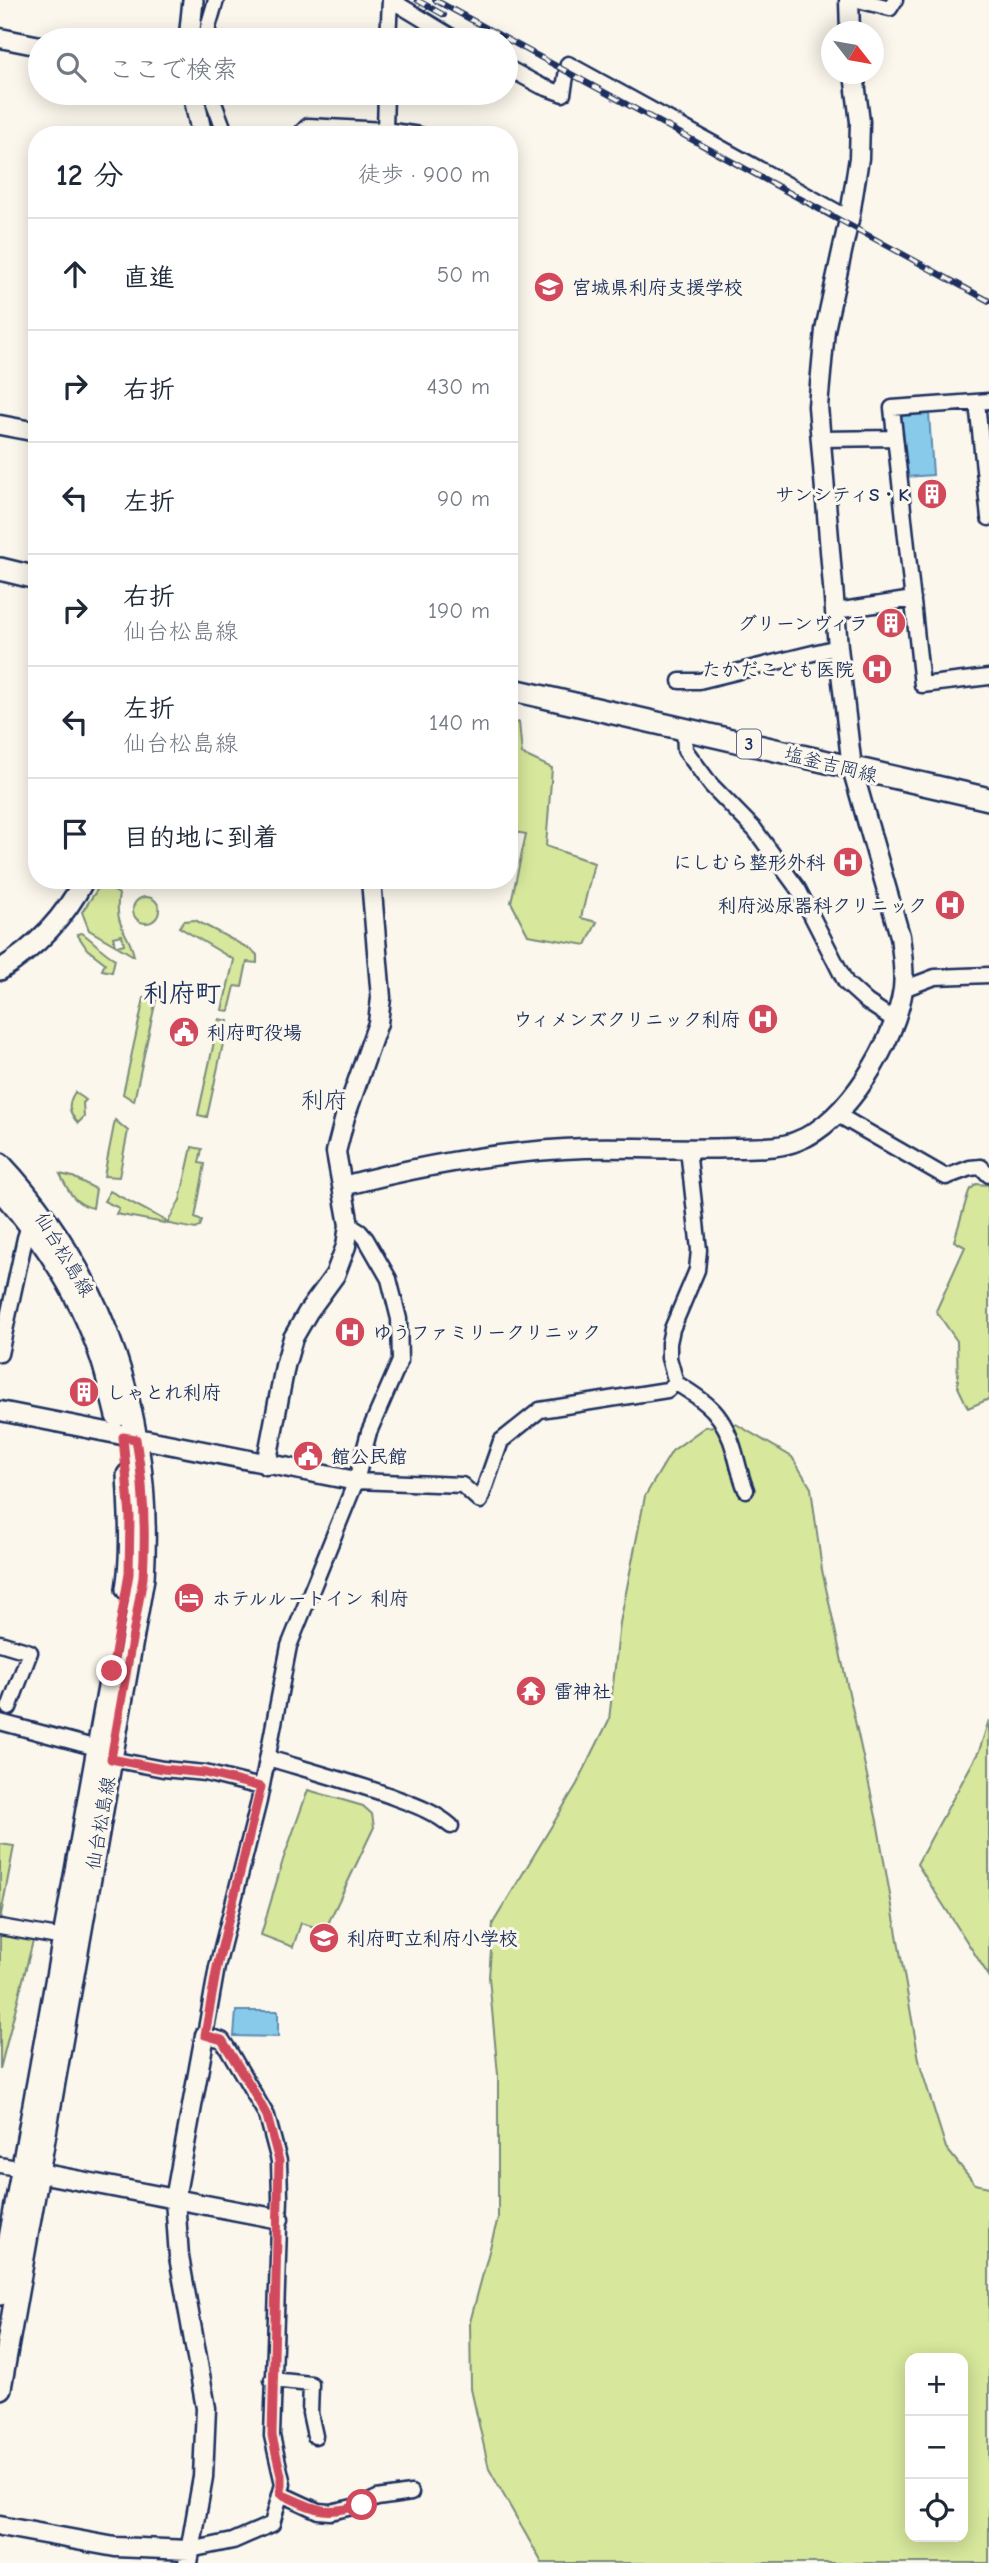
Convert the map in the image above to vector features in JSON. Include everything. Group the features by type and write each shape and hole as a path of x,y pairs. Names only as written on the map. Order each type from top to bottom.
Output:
{"main road":[{"path":"190,28 193,0"},
{"path":"196,105 200,126"},
{"path":"0,569 28,576"},
{"name":"塩釜吉岡線","path":"518,691 989,799"},
{"path":"0,970 31,948 51,929 79,889"},
{"name":"仙台松島線","path":"0,1164 47,1219 87,1286 106,1326 118,1366 129,1438 130,1517 129,1574 104,1753 29,2171 0,2294"},
{"name":"仙台松島線","path":"0,1189 30,1223 55,1260 102,1358 129,1438"},
{"name":"仙台松島線","path":"0,2388 64,1938 104,1753"}],"street":[{"path":"208,28 216,0"},
{"path":"389,28 390,0 437,28"},
{"path":"849,0 850,21"},
{"path":"858,0 890,8 895,0"},
{"path":"0,38 28,44"},
{"path":"518,74 563,94 568,64 839,213 850,215"},
{"path":"343,1186 413,1167 495,1156 584,1149 771,1147 797,1142 821,1129 838,1115 870,1071 894,1020 903,989 900,936 852,768 838,648 818,406 825,330 859,159 860,122 855,84"},
{"path":"215,105 223,126"},
{"path":"385,126 386,105"},
{"path":"989,518 983,402 892,408 922,685 989,677"},
{"path":"0,425 28,430"},
{"path":"821,439 895,438"},
{"path":"836,611 912,599"},
{"path":"680,681 699,681 838,648"},
{"path":"684,729 685,750 711,785 755,830 797,889 846,983 867,1002 894,1020"},
{"path":"266,1465 293,1338 307,1312 335,1275 346,1246 349,1225 336,1152 339,1135 378,1023 381,999 372,889"},
{"path":"903,989 935,977 989,975"},
{"path":"838,1115 946,1177 981,1167 989,1175"},
{"path":"688,1149 699,1250 697,1270 672,1329 668,1358 676,1383 703,1399 719,1415 734,1449 746,1490"},
{"path":"0,1354 5,1306 30,1223"},
{"path":"189,2557 203,2477 206,2408 179,2258 175,2199 217,1967 268,1758 289,1646 356,1481 369,1432 400,1361 398,1309 389,1279 366,1239 360,1231 349,1225"},
{"path":"0,1411 356,1481 462,1485 480,1501 501,1441 540,1410 667,1390 676,1383"},
{"path":"0,1643 30,1652 9,1708"},
{"path":"0,1722 163,1769 205,1773 261,1787"},
{"path":"268,1758 345,1780 401,1800 435,1813 451,1826"},
{"path":"0,1927 64,1938"},
{"path":"0,2526 115,2547 189,2557 272,2524 281,2494 281,2475 272,2436 279,2161 267,2116 228,2049 222,2040 205,2035"},
{"path":"0,2165 279,2219"},
{"path":"272,2380 311,2384 310,2413 314,2436"},
{"path":"281,2494 318,2511 330,2512 362,2505 377,2498 411,2493"}],"green space":[{"path":"518,722 522,754 552,768 546,846 594,863 581,918 597,922 586,945 528,935 511,902 514,889 518,889 518,870 526,834 518,833"},
{"path":"98,889 110,889 119,894 118,914 134,956 117,946 124,944 122,935 113,937 115,945 89,930 82,912"},
{"path":"146,897 155,901 159,910 155,919 146,923 137,919 133,910 137,901"},
{"path":"195,920 257,955 257,963 247,962 242,987 235,986 229,1011 222,1010 234,960 179,927 184,921"},
{"path":"82,933 115,959 112,972 102,970 105,963 87,949 77,934"},
{"path":"152,993 157,995 134,1101 123,1094 144,998 152,996"},
{"path":"219,1019 228,1021 207,1117 198,1115"},
{"path":"75,1092 86,1100 83,1103 84,1117 78,1123 70,1108"},
{"path":"115,1120 128,1131 119,1177 104,1176"},
{"path":"192,1147 202,1149 199,1163 205,1164 195,1218 202,1221 196,1229 116,1214 119,1208 104,1201 110,1191 168,1222 180,1200"},
{"path":"60,1174 73,1177 96,1189 93,1208 76,1200"},
{"path":"976,1184 989,1185 989,1399 968,1408 958,1387 957,1341 936,1311 965,1247 954,1241 969,1191"},
{"path":"736,1424 792,1457 811,1488 822,1570 877,1821 920,2065 946,2148 975,2184 989,2187 989,2563 542,2563 489,2469 471,2389 470,2322 498,2218 498,2075 489,1977 493,1923 577,1784 609,1720 620,1623 645,1496 672,1451 705,1427"},
{"path":"989,1720 989,1976 917,1864 979,1751"},
{"path":"308,1790 363,1806 372,1814 374,1827 325,1930 301,1923 293,1947 261,1935 283,1860"},
{"path":"0,1844 14,1846 0,1920"},
{"path":"0,1931 34,1937 0,2069"}],"water":[{"path":"929,413 933,475 905,477 904,449 900,447 896,419 901,414"},
{"path":"236,2011 278,2011 278,2037 234,2036"}],"railway":[{"path":"417,0 444,15"},
{"path":"435,0 487,28"},
{"path":"518,45 989,301"}],"place":[{"name":"宮城県利府支援学校","path":"549,287"},
{"name":"サンシティS・K","path":"932,494"},
{"name":"グリーンヴィラ","path":"891,623"},
{"name":"たかだこども医院","path":"877,669"},
{"name":"にしむら整形外科","path":"848,862"},
{"name":"利府泌尿器科クリニック","path":"950,905"},
{"name":"ウィメンズクリニック利府","path":"763,1019"},
{"name":"利府町役場","path":"184,1032"},
{"name":"ゆうファミリークリニック","path":"350,1332"},
{"name":"しゃとれ利府","path":"84,1392"},
{"name":"館公民館","path":"308,1456"},
{"name":"ホテルルートイン 利府","path":"189,1598"},
{"name":"雷神社","path":"531,1691"},
{"name":"利府町立利府小学校","path":"324,1938"}],"district":[{"name":"利府町","path":"182,993"},
{"name":"利府","path":"324,1100"}],"route":[{"path":"112,1671 129,1574 130,1517 123,1437 136,1439 146,1519 145,1551 143,1578 111,1759 163,1769 205,1773 261,1787 217,1967 205,2035 222,2040 250,2085 267,2116 279,2161 281,2181 272,2436 283,2484 281,2494 318,2511 342,2511 362,2505"}]}
